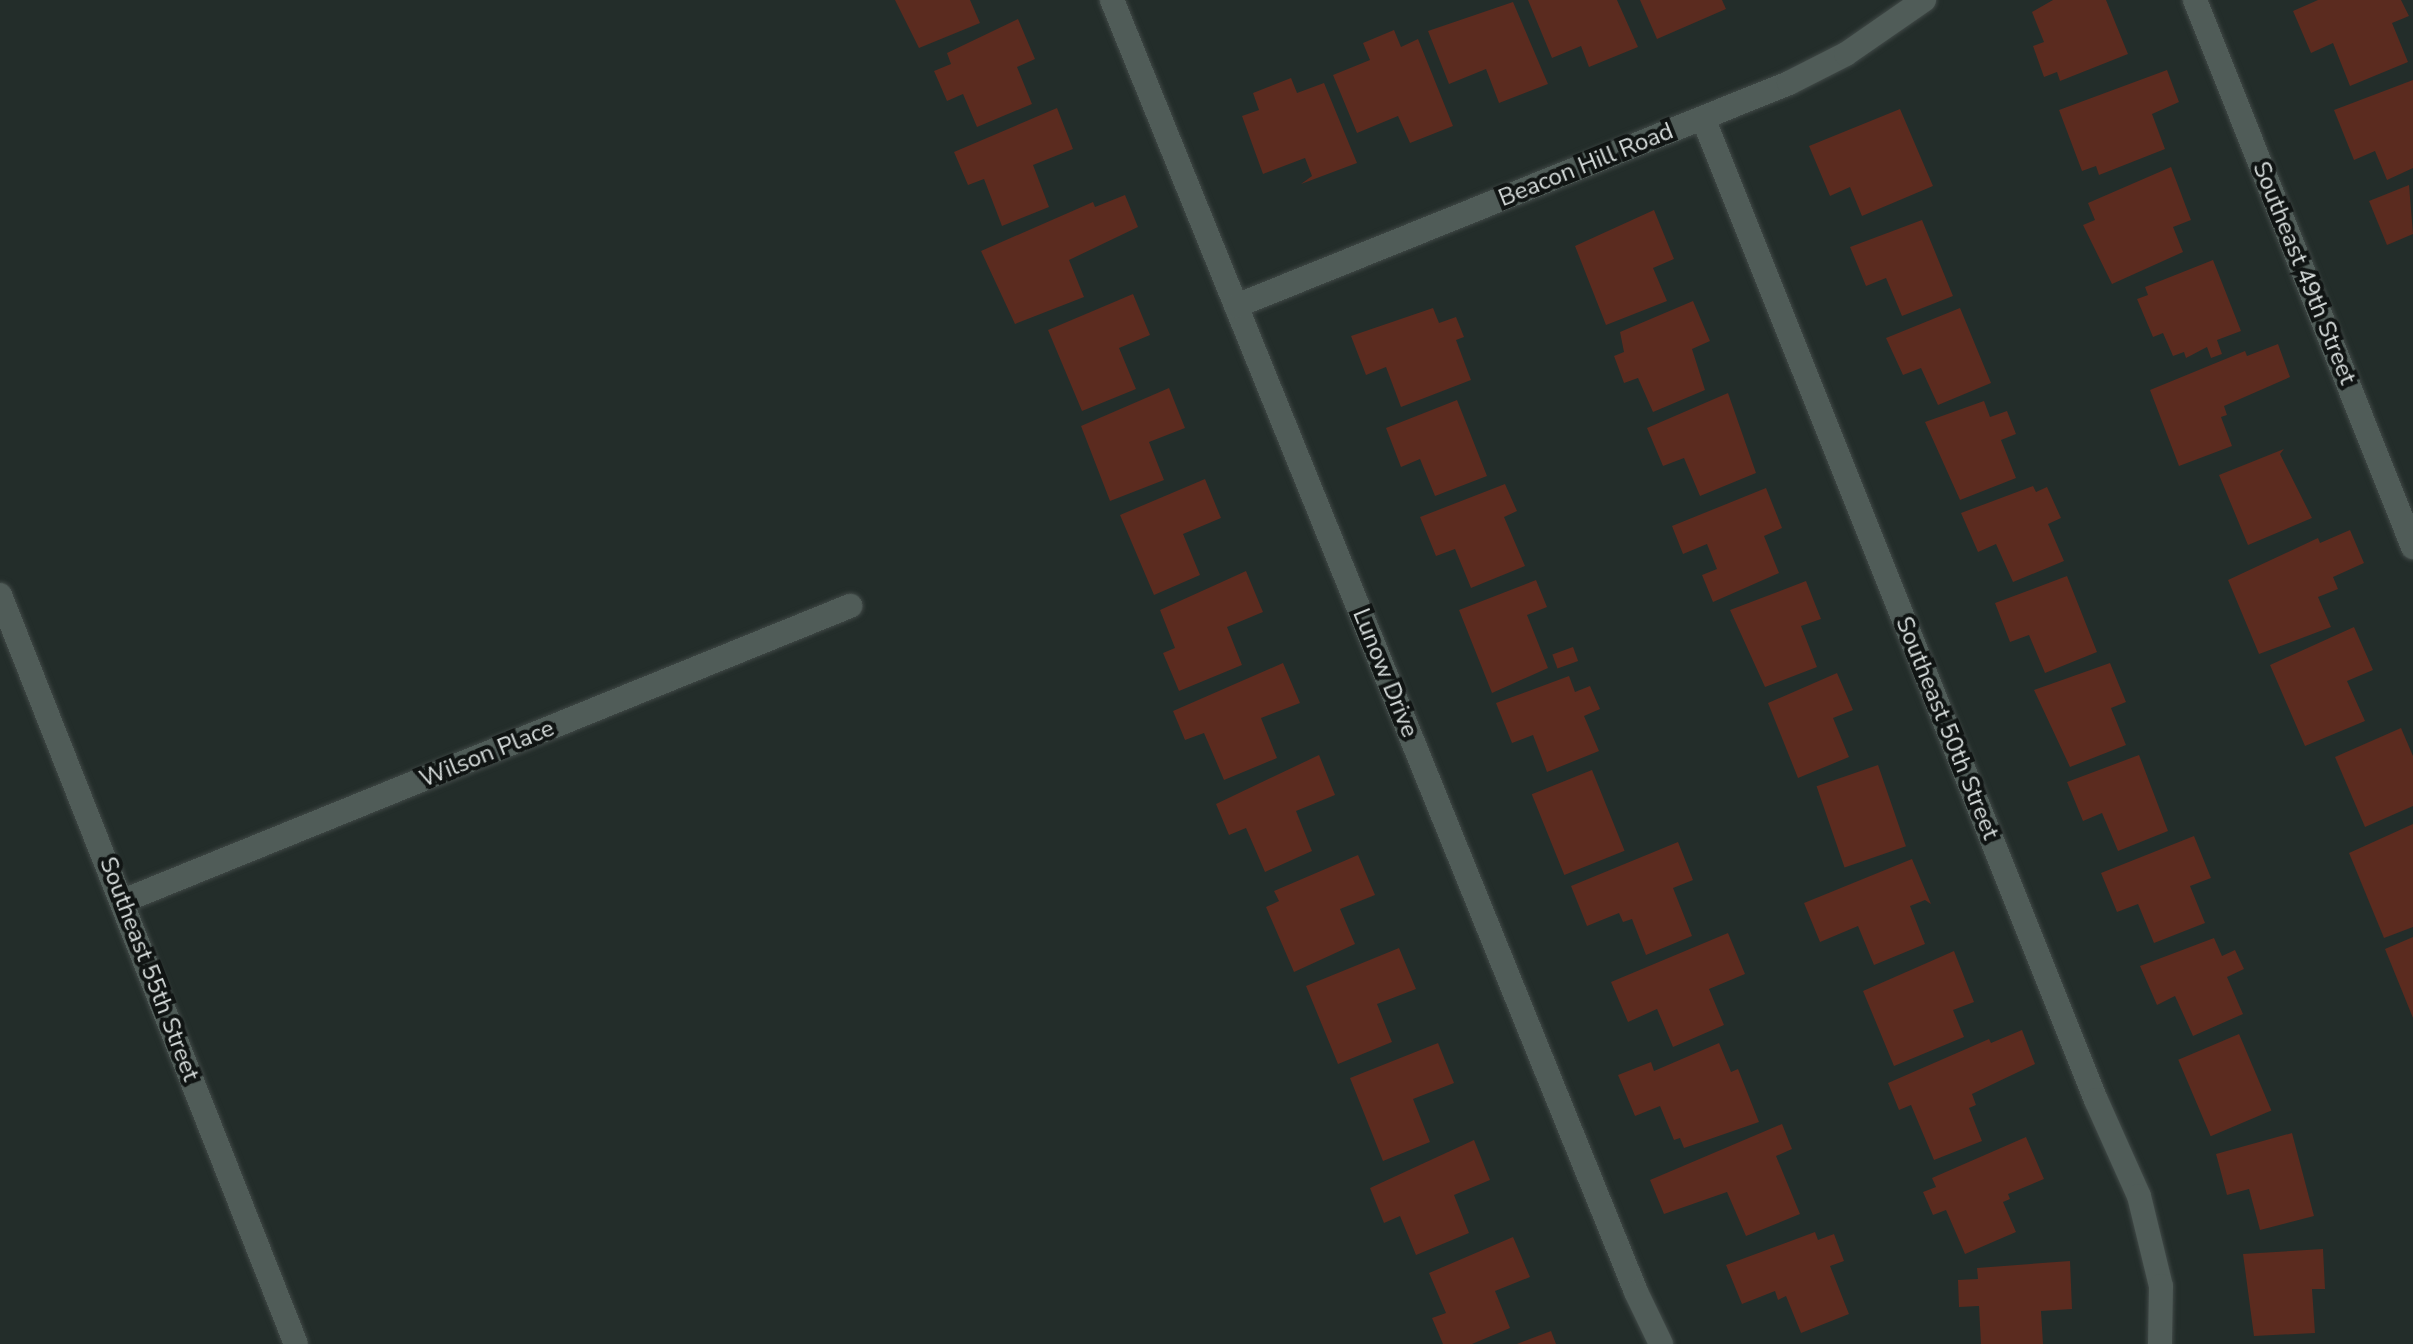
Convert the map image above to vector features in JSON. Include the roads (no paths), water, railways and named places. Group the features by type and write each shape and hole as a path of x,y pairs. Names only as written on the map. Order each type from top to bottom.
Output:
{"street":[{"name":"Lunow Drive","path":"1112,0 1636,1292 1661,1344"},
{"name":"Beacon Hill Road","path":"1236,306 1703,118 1846,54 1924,0"},
{"name":"Southeast 49th Street","path":"2195,0 2413,547"},
{"name":"Southeast 50th Street","path":"1703,118 2090,1085 2139,1196 2161,1286 2160,1344"},
{"name":"Southeast 55th Street","path":"0,595 296,1344"},
{"name":"Wilson Place","path":"123,901 850,606"}]}
